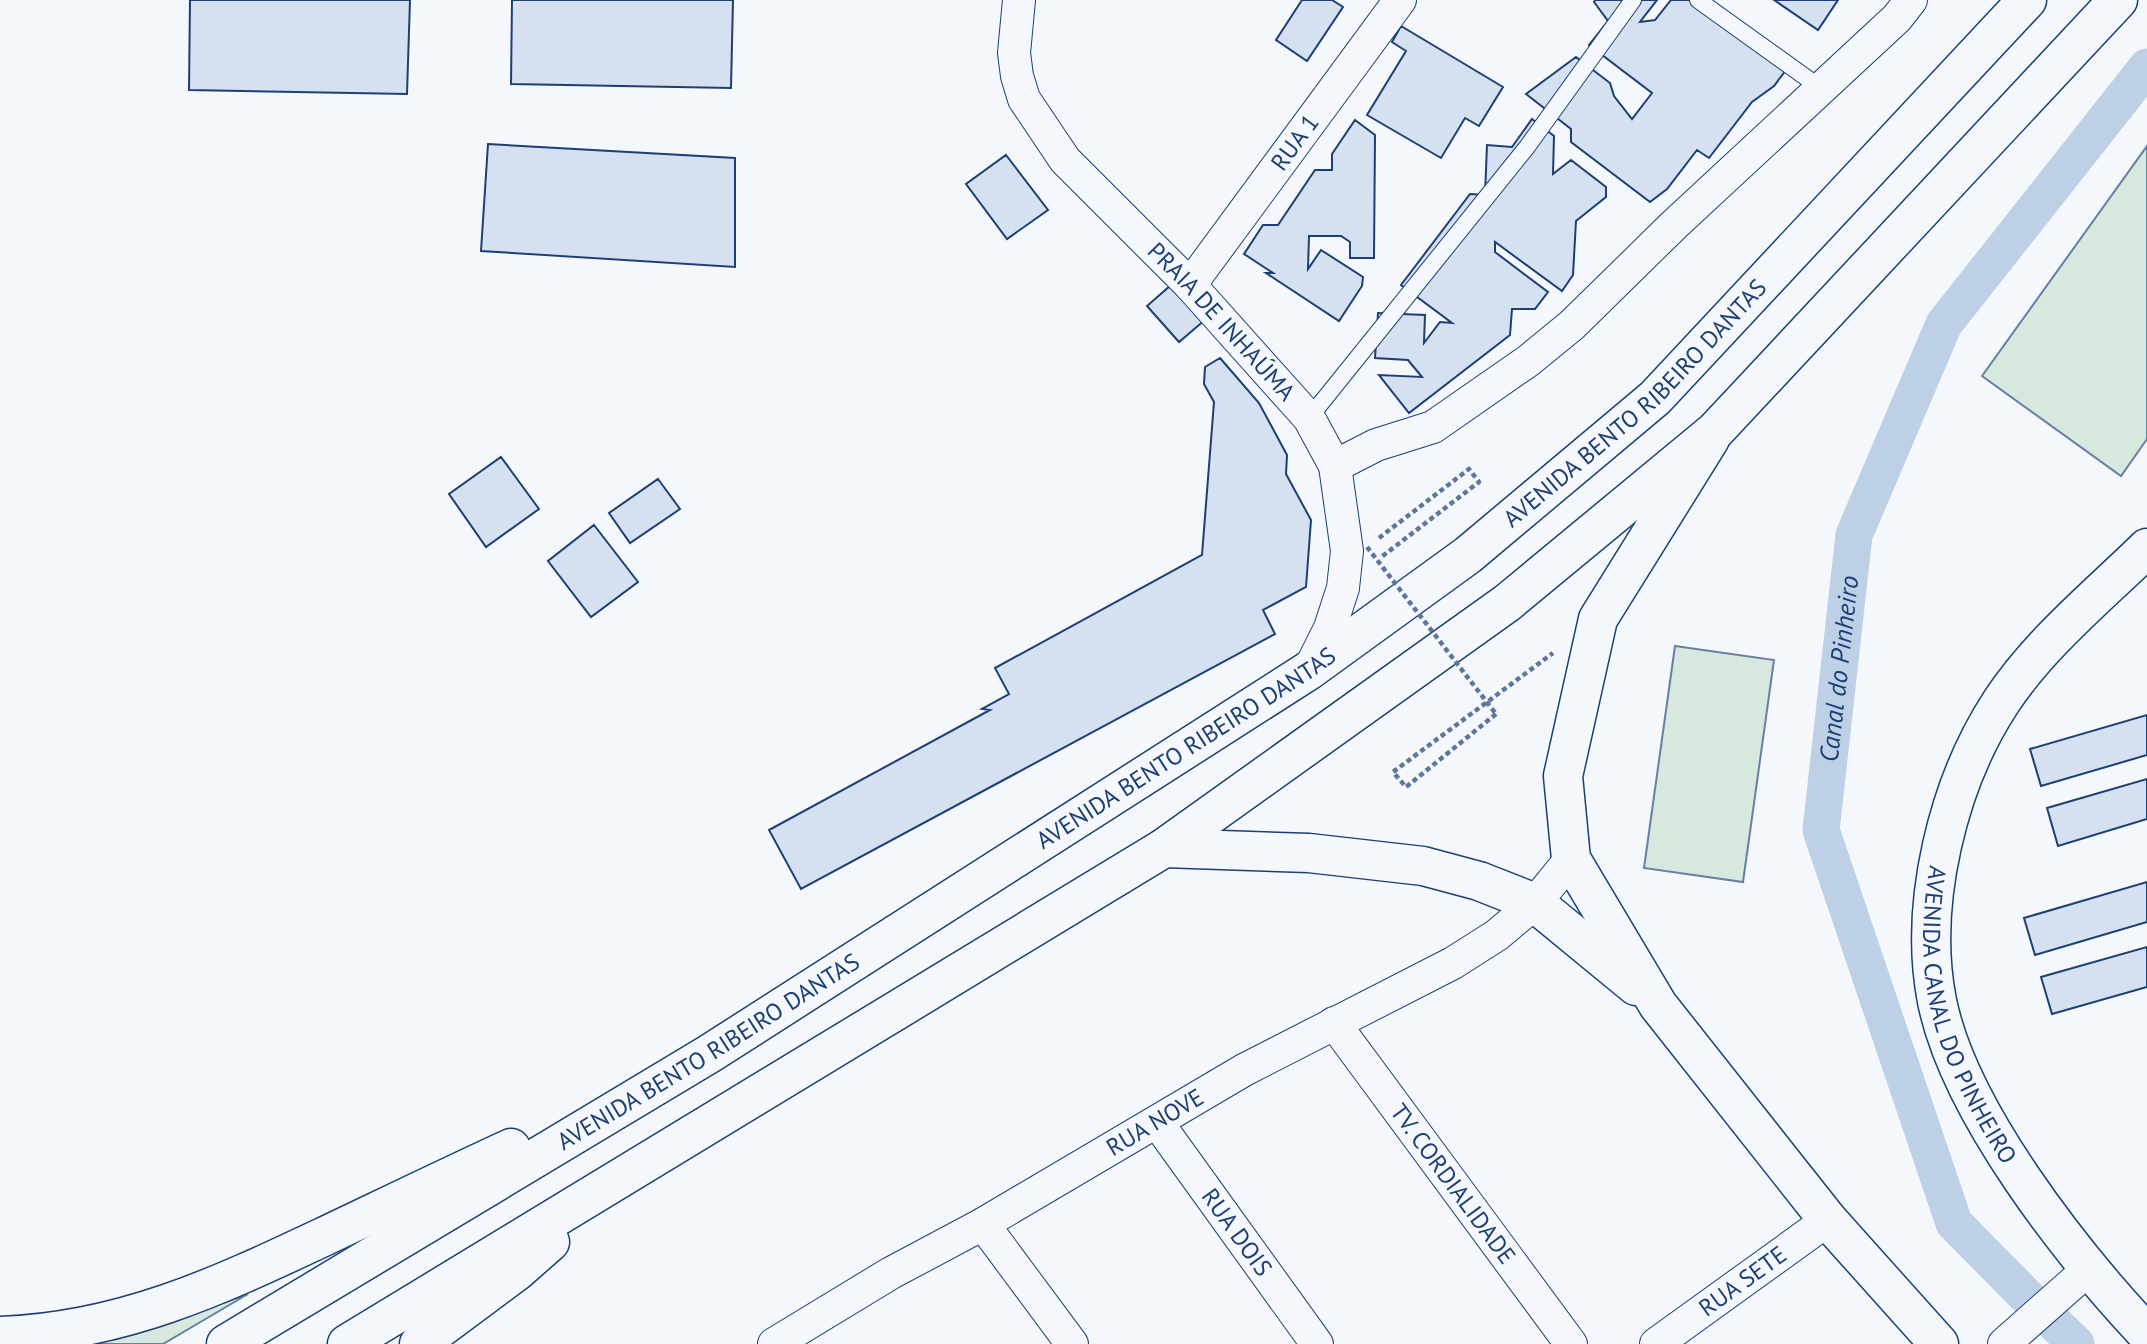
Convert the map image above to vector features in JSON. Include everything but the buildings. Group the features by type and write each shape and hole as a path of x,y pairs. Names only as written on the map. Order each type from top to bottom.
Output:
{"main road":[{"name":"AVENIDA BENTO RIBEIRO DANTAS","path":"226,1344 709,1054 1308,671 1468,555 1655,398 2026,0"},
{"path":"347,1344 1164,848 1507,603 1715,431 2118,0"},
{"path":"1715,431 1598,619 1563,776 1571,859 1656,1001 1828,1220 1939,1344"},
{"name":"AVENIDA CANAL DO PINHEIRO","path":"2147,548 2039,653 2002,701 1976,746 1949,811 1936,880 1933,939 1937,1000 1955,1058 1985,1118 2023,1181 2147,1334"},
{"path":"1164,848 1309,853 1423,866 1479,881 1535,903 1656,1001"},
{"path":"0,1336 43,1334 131,1317 213,1289 709,1054"},
{"path":"419,1344 517,1271 631,1171"}],"street":[{"name":"PRAIA DE INHAÚMA","path":"1019,0 1013,53 1024,99 1065,160 1190,285 1309,418 1335,466 1347,551 1343,588 1330,628 1308,671"},
{"name":"RUA 1","path":"1190,285 1400,0"},
{"path":"1335,466 1376,445 1433,427 1528,361 1572,325 1674,225 1897,18 1911,0"},
{"name":"RUA NOVE","path":"774,1344 815,1334 891,1273 983,1224 1244,1070 1453,963 1497,936 1535,903 1571,859"},
{"name":"TV. CORDIALIDADE","path":"1334,1023 1571,1344"},
{"name":"RUA DOIS","path":"1157,1122 1317,1344"},
{"name":"RUA SETE","path":"1656,1344 1828,1220"},
{"path":"983,1224 1072,1344"},
{"path":"2004,1344 2091,1267"}],"lane":[{"path":"1309,418 1527,146 1633,0"},
{"path":"1698,0 1822,89"}],"path":[{"path":"1343,588 1479,482 1469,469 1367,547 1496,714 1406,787 1393,772 1598,619"}],"shaded area":[{"path":"2147,146 2147,439 2121,476 1982,376"},
{"path":"1675,646 1774,660 1743,882 1644,868"},
{"path":"248,1294 163,1344 87,1344 134,1334"}],"waterway":[{"name":"Canal do Pinheiro","path":"2034,1304 1954,1223 1821,830 1854,535 1944,324 2147,67"},
{"name":"Canal do Pinheiro","path":"2045,1314 2076,1344"}]}
